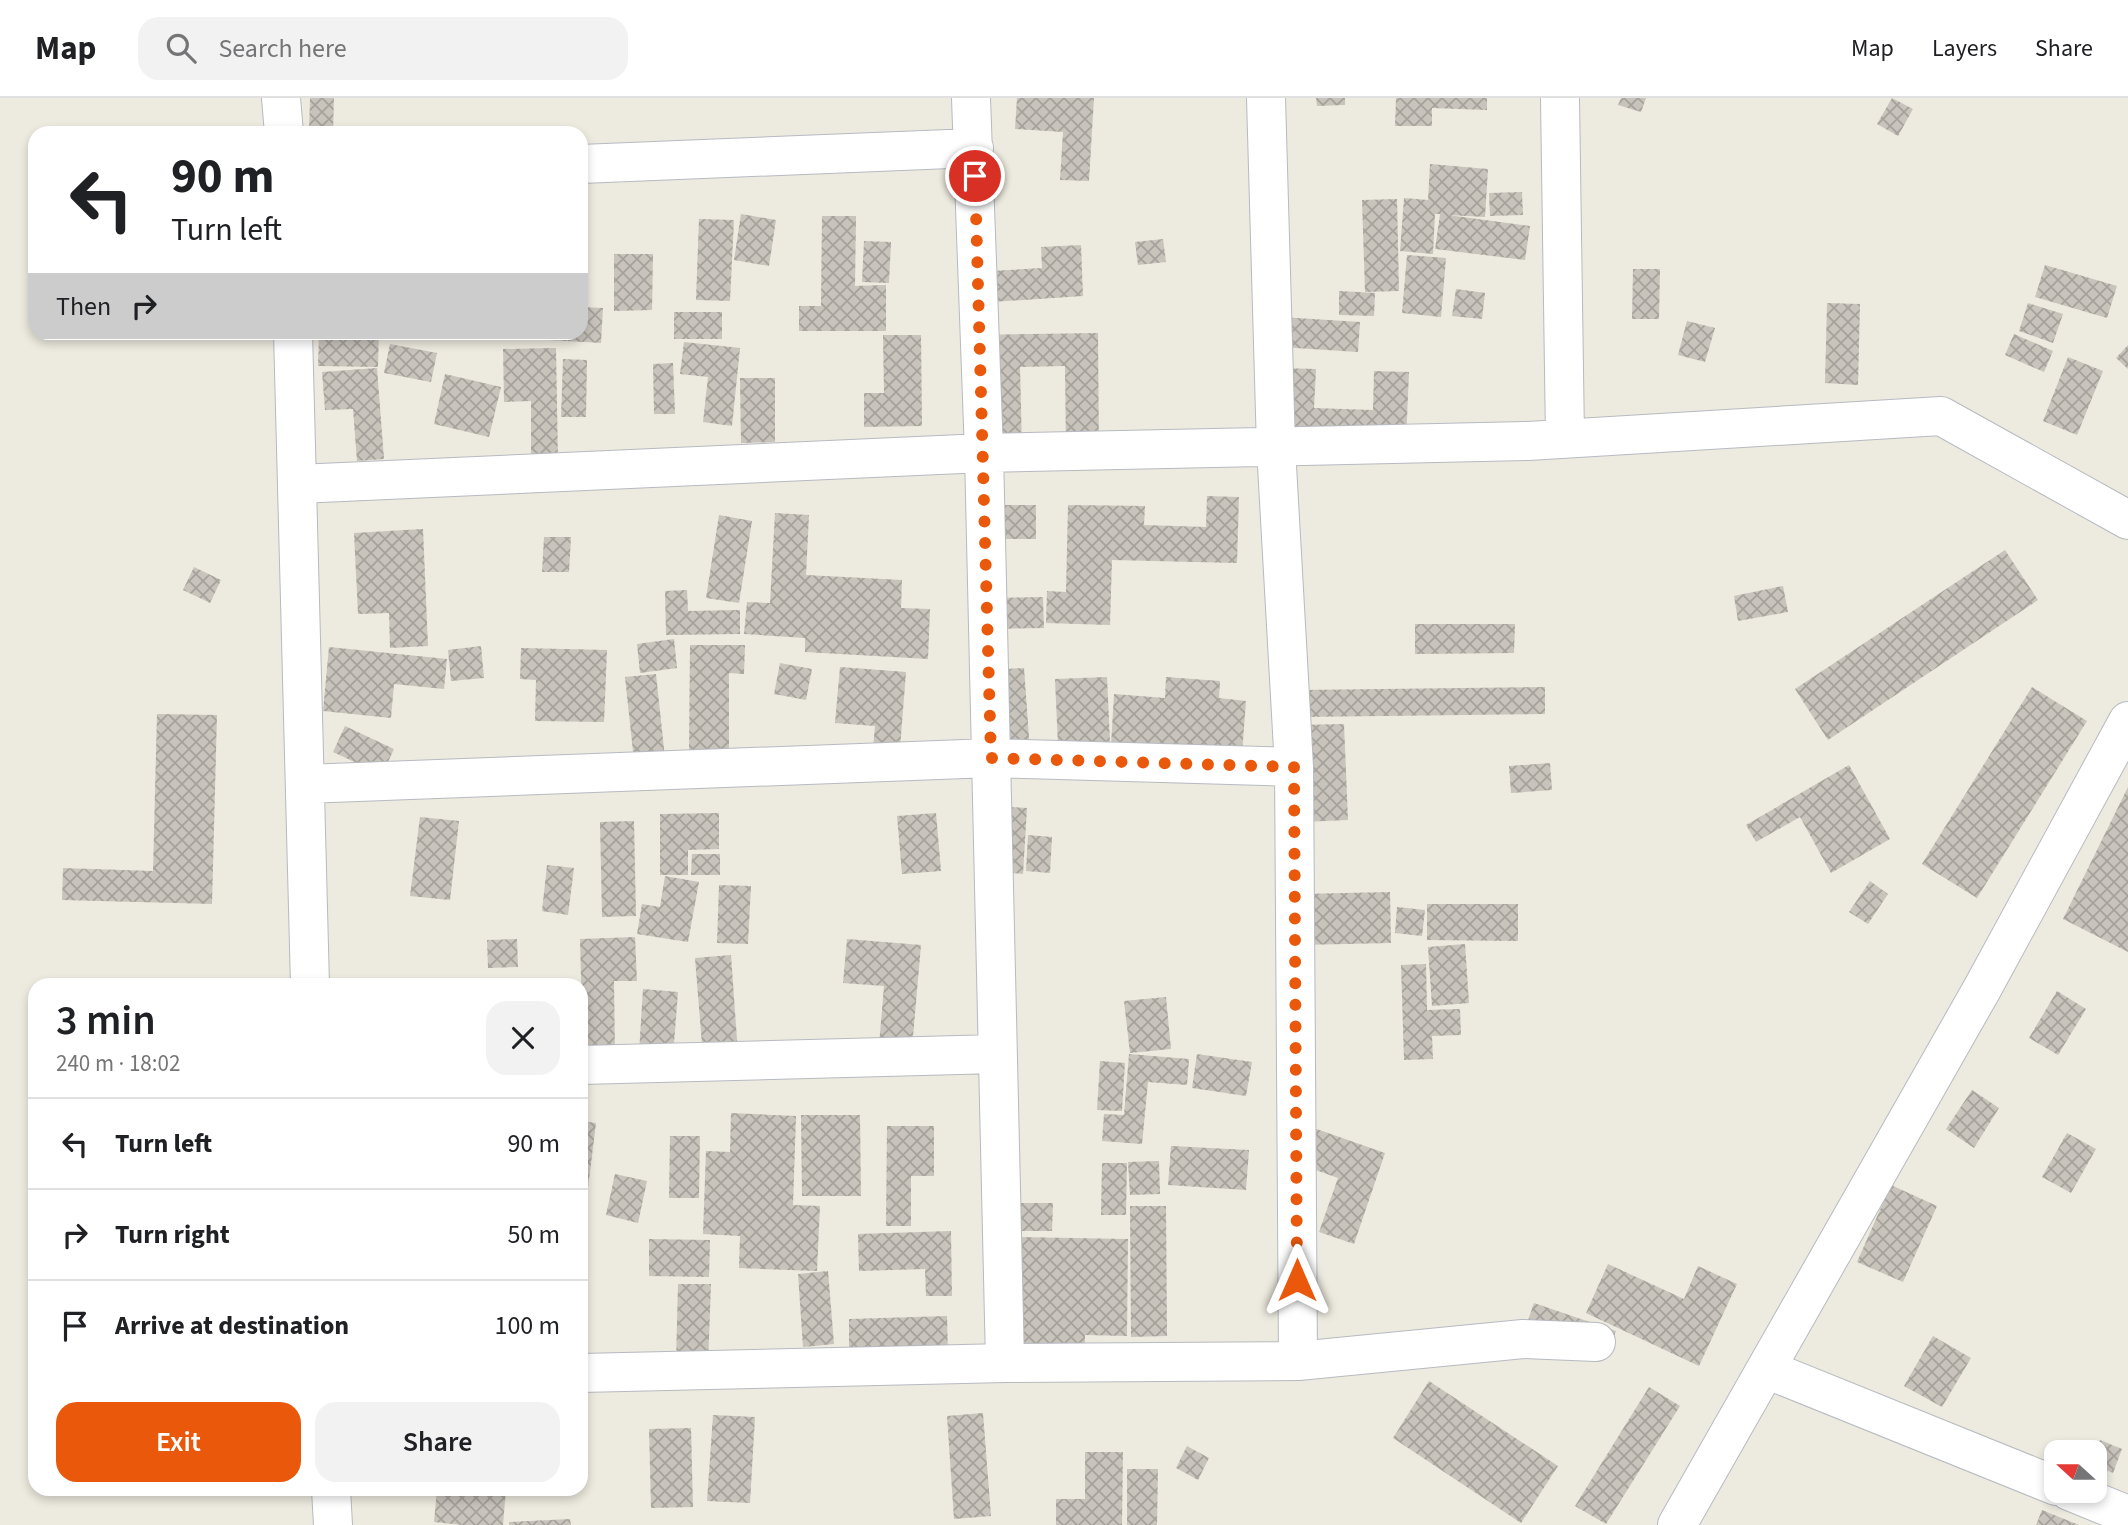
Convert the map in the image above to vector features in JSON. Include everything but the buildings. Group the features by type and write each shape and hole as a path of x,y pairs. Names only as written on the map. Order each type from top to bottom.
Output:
{"street":[{"path":"281,98 283,126"},
{"path":"971,98 984,453 1005,1363"},
{"path":"1266,98 1276,448 1294,767 1298,1361"},
{"path":"1560,98 1565,438"},
{"path":"588,164 974,148"},
{"path":"293,340 310,978"},
{"path":"298,484 984,453 1528,441 1941,416 2128,520"},
{"path":"1677,1525 1982,989 2128,721"},
{"path":"305,784 991,758 1294,767"},
{"path":"588,1065 997,1054"},
{"path":"588,1373 1005,1363 1298,1361 1523,1339 1596,1342"},
{"path":"1766,1369 2044,1481"},
{"path":"331,1496 333,1525"},
{"path":"2098,1503 2128,1515"}],"route":[{"path":"975,176 991,758 1294,767 1297,1280"}]}
